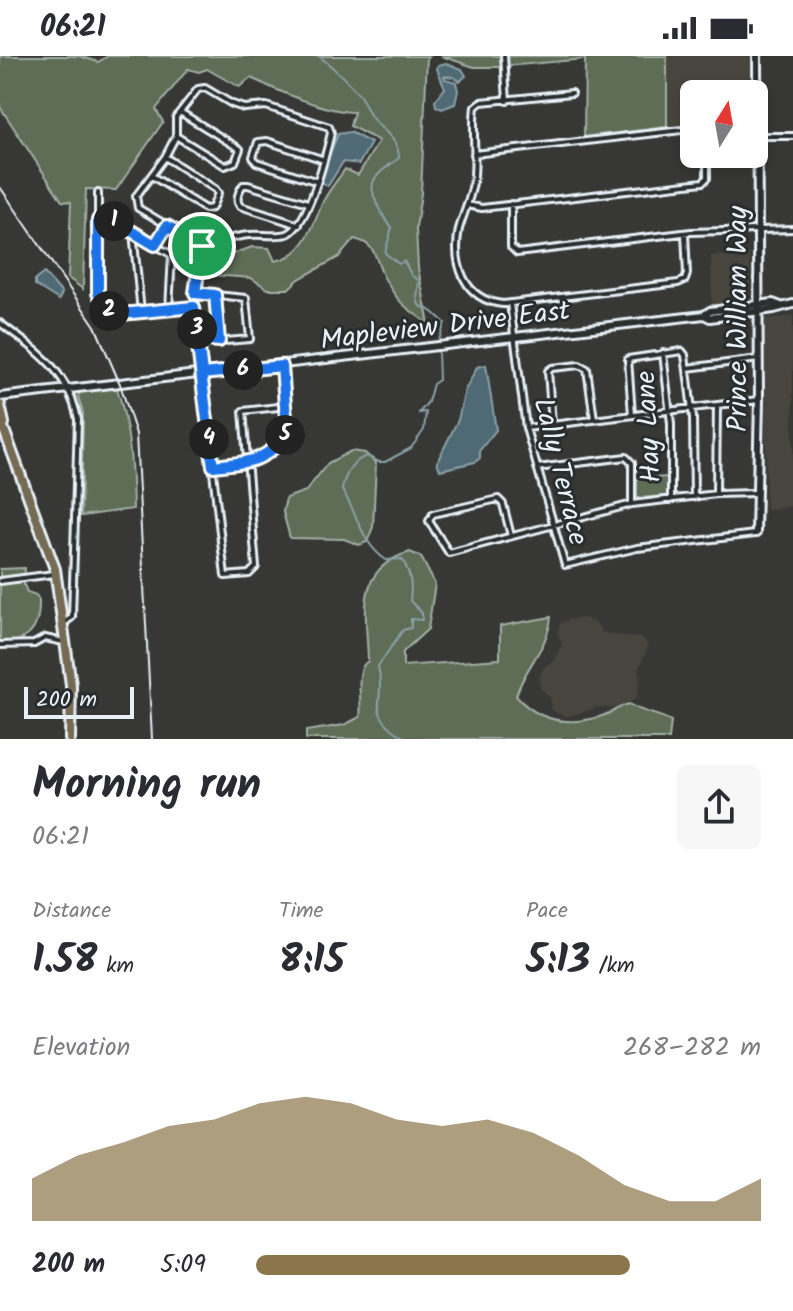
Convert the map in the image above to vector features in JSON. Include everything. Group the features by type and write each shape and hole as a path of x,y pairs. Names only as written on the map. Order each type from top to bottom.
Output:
{"main road":[{"name":"Prince William Way","path":"757,56 757,80"},
{"name":"Prince William Way","path":"756,168 759,400 756,533"},
{"name":"Mapleview Drive East","path":"0,397 704,315 710,318 793,304"},
{"path":"0,405 2,423 56,574 71,685 70,739"}],"street":[{"path":"504,56 507,101"},
{"path":"205,88 244,108 260,105 329,127 331,133 324,160 299,225 286,234 248,235 202,246 138,208 136,196 165,157 176,136 175,126 180,112 198,89 205,88"},
{"path":"572,93 481,102 475,107 474,180 458,234 461,275 471,291 495,303 510,303 682,282 687,274 685,233"},
{"path":"176,136 225,166 235,162 239,155 240,149 180,112"},
{"path":"474,154 680,130"},
{"path":"768,136 793,136"},
{"path":"316,182 256,162 253,157 258,142 267,141 324,160"},
{"path":"151,176 205,209 212,208 217,200 215,189 165,157"},
{"path":"467,205 482,208 703,182 707,178 707,168"},
{"path":"299,225 240,206 238,198 241,189 248,185 308,203"},
{"path":"98,193 100,297 111,315 194,307"},
{"path":"511,204 511,247 517,253 685,233 793,229"},
{"path":"98,220 113,221 173,257 169,309"},
{"path":"155,245 167,226"},
{"path":"133,232 141,312"},
{"path":"202,246 194,307 225,576 249,574 256,567 243,411 287,406"},
{"path":"195,293 246,298 250,339 198,339"},
{"path":"215,295 219,341"},
{"name":"Lally Terrace","path":"510,303 526,428 565,565 637,548 756,533"},
{"path":"0,323 52,364 70,390 78,419 72,617 63,624"},
{"path":"632,415 629,357 682,351 691,407 694,497"},
{"name":"Hay Lane","path":"663,353 670,410 671,500"},
{"path":"687,368 759,359"},
{"path":"552,424 548,371 552,368 579,365 587,369 594,419"},
{"path":"213,466 261,459 282,441 287,432 287,406 282,366"},
{"path":"526,428 759,400"},
{"path":"716,494 717,405"},
{"path":"537,468 626,457 632,463 632,504"},
{"path":"511,536 503,504 498,499 433,514 429,521 449,553 632,504 716,494 758,493"},
{"path":"0,581 56,574"},
{"path":"0,645 34,644 45,638 65,642"}],"shaded area":[{"path":"667,56 750,56 750,80 680,80 680,126 667,127"},
{"path":"750,253 750,302 712,308 711,256"},
{"path":"793,316 793,506 766,510 765,319"},
{"path":"584,618 596,623 603,633 644,639 648,647 638,670 640,679 636,699 616,708 599,707 566,717 551,710 551,699 540,688 539,680 542,669 554,660 562,644 557,631 561,623"}],"green space":[{"path":"0,56 79,56 98,62 108,56 430,56 427,58 421,193 416,228 418,268 429,324 398,299 370,247 354,239 339,257 299,279 288,289 268,289 251,278 213,275 211,262 252,247 269,248 275,261 292,254 305,240 326,196 345,169 358,175 379,141 350,126 354,112 316,105 251,78 239,87 207,69 199,72 188,69 156,109 163,122 116,190 86,189 83,289 68,278 71,202 62,201 0,107"},
{"path":"441,56 502,56 502,67 474,67"},
{"path":"507,56 667,56 667,127 584,137 585,59 507,66"},
{"path":"117,388 130,448 133,509 81,516 83,413 78,396 80,392"},
{"path":"351,451 365,453 376,463 373,527 367,542 359,545 344,539 290,538 283,512 286,498 306,491 328,463"},
{"path":"667,477 667,496 637,498 637,479"},
{"path":"410,552 421,557 435,584 428,629 403,652 403,666 500,659 500,626 551,617 545,639 516,696 534,712 565,721 599,717 629,704 671,721 669,739 306,739 306,731 344,725 360,717 361,671 368,661 367,595 379,570"},
{"path":"25,568 24,585 27,592 36,595 39,600 37,620 25,637 0,646 0,569"}],"water":[{"path":"446,63 462,69 466,76 460,81 444,76 456,82 458,91 455,104 442,109 436,106 435,101 445,88 437,69 438,65"},
{"path":"350,132 371,143 359,164 343,162 328,186 321,182 322,172 338,134"},
{"path":"44,273 62,293 59,300 35,285 35,280"},
{"path":"486,365 496,430 480,450 480,458 475,462 440,470 437,462 458,420 465,390 477,367"}],"waterway":[{"path":"319,56 355,90 372,118 396,145 399,158 378,175 372,185 375,200 392,227 385,253 399,264 404,261 412,276 419,280 419,305 445,323 439,340"},
{"path":"406,739 384,721 380,713 378,666 403,630 411,628 411,619 422,620 422,613 410,601 410,579 402,559 386,560 371,545 342,490 347,474 357,461 367,456 385,462 411,448 424,430 426,412 419,413 428,402 433,384 439,380 438,351"}],"railway":[{"path":"0,187 95,326 120,384 136,434 152,739"}],"route":[{"path":"202,246 167,226 155,245 116,222 98,220 98,293 111,315 194,307 196,325 198,339 201,359 202,374 205,403 213,466 261,459 282,441 287,432 282,366 202,374 198,339 219,341 215,295 195,293 202,246"}]}
